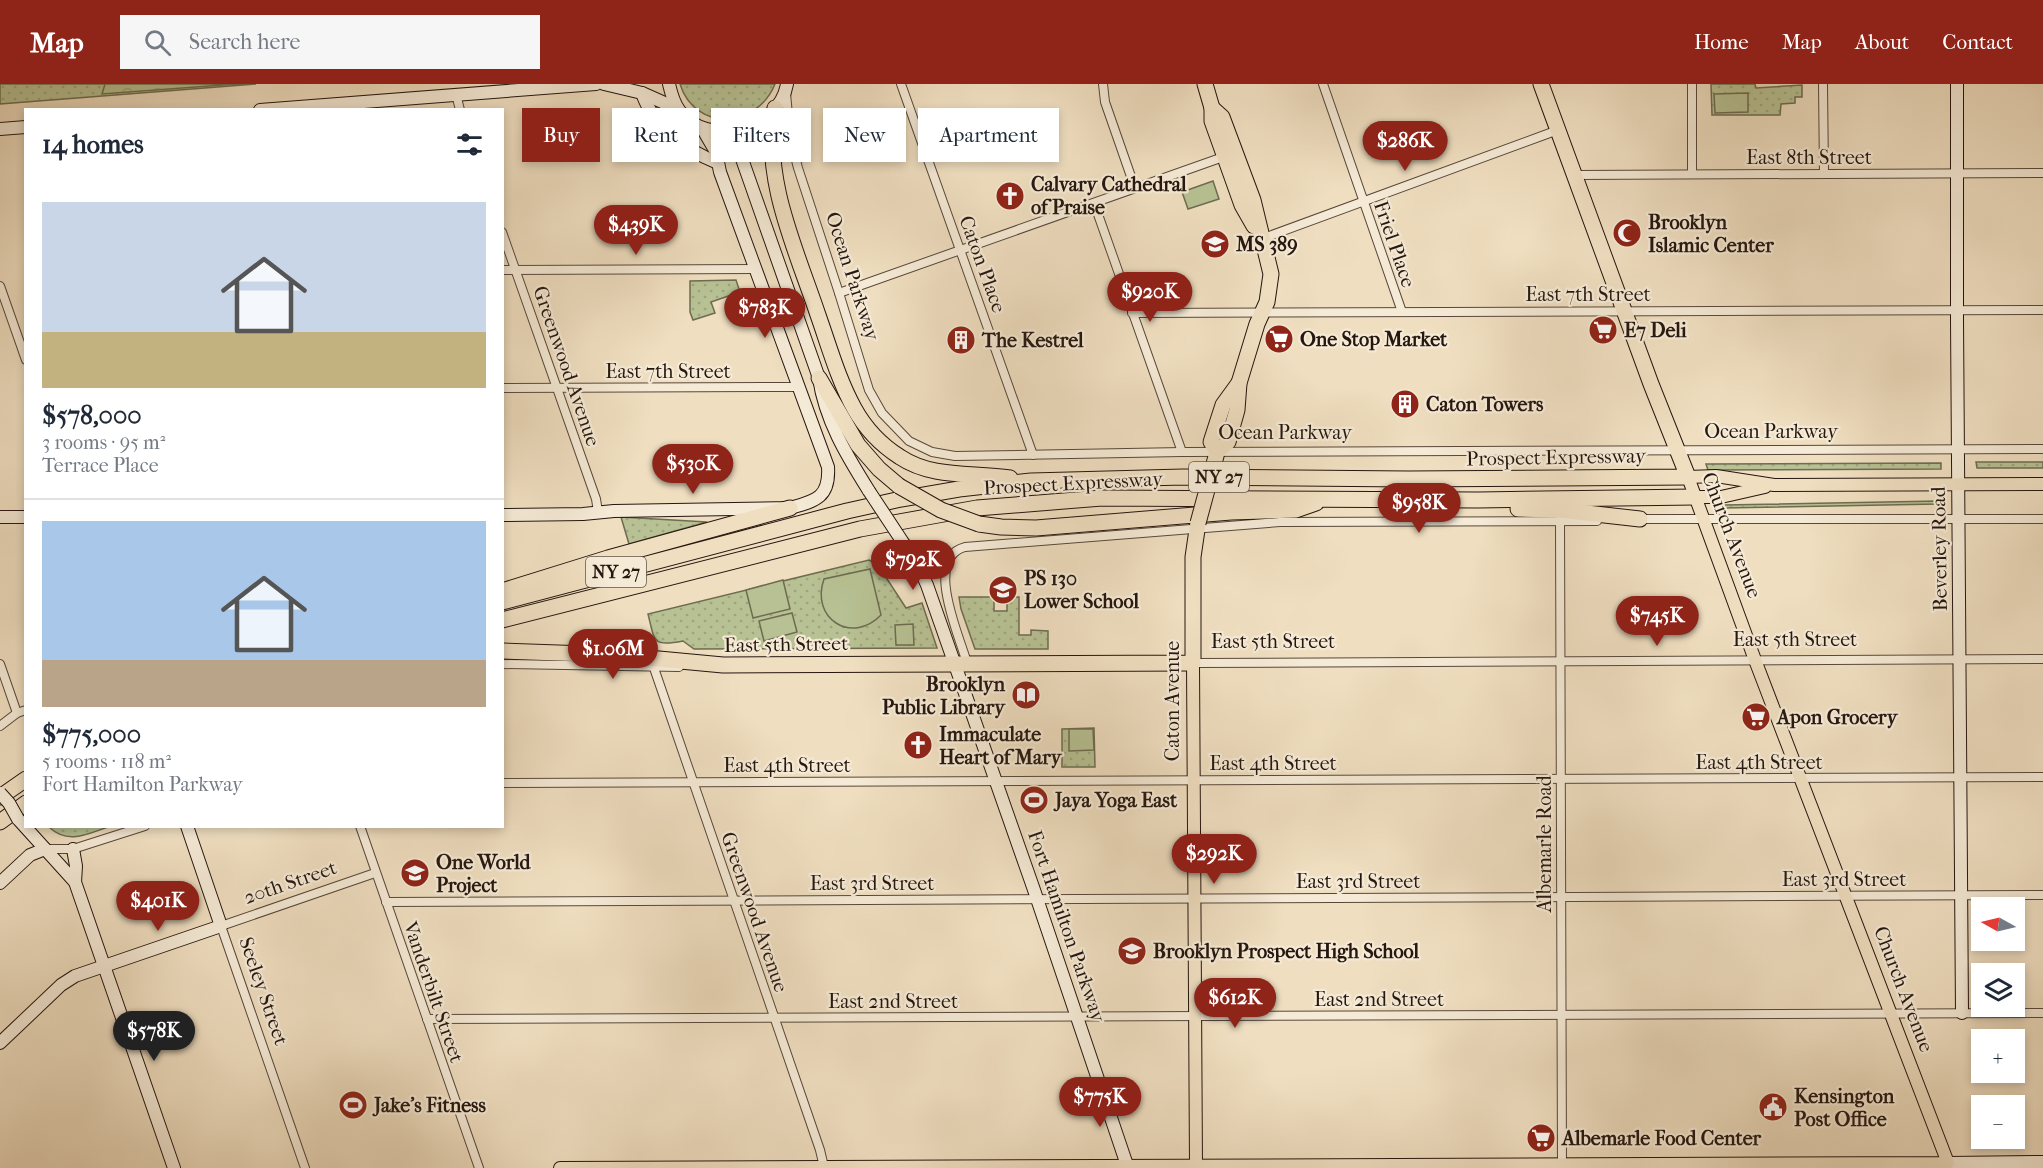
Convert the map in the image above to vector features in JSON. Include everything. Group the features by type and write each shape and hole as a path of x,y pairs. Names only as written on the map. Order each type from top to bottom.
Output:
{"highway":[{"name":"Caton Avenue","path":"1193,663 1193,557 1197,526 1216,458 1211,442 1223,405 1239,383 1269,293 1271,274 1253,200 1230,155 1222,117 1212,108 1205,84"},
{"name":"Church Avenue","path":"1541,84 1688,477"},
{"path":"773,162 776,189 781,207 846,394 866,427 890,450 926,470 1031,481"},
{"path":"819,378 828,390 846,426 879,469 899,486 940,510 980,524 1019,528 1091,525 1231,512 1296,510 1331,499"},
{"name":"Prospect Expressway","path":"504,601 847,511 948,491 1031,481 1183,477 1408,479 1688,477"},
{"name":"Prospect Expressway","path":"504,619 860,528 977,508 1102,498 1478,500 1695,497"},
{"path":"1478,500 1498,508 1560,510 1640,519"},
{"path":"504,590 608,558 790,508"},
{"path":"504,651 616,655 723,665"},
{"name":"East 5th Street","path":"723,665 1193,663"},
{"path":"0,795 24,780"},
{"path":"0,822 24,804"}],"main road":[{"path":"1688,477 1716,476 1774,485 2043,484"},
{"name":"Church Avenue","path":"1688,477 1755,660 1949,1166"},
{"path":"1695,497 1721,497 1774,485"},
{"name":"Caton Avenue","path":"1193,663 1196,1167"},
{"path":"560,1168 1949,1166"}],"street":[{"path":"284,108 596,84"},
{"path":"604,84 642,93 676,108"},
{"path":"669,84 678,108"},
{"name":"Caton Place","path":"901,84 1033,455"},
{"path":"1103,84 1105,102 1135,188"},
{"name":"Friel Place","path":"1323,84 1402,312"},
{"path":"1692,84 1692,174"},
{"path":"1823,84 1824,174"},
{"name":"Beverley Road","path":"1957,84 1962,1013"},
{"path":"775,108 788,86"},
{"name":"Ocean Parkway","path":"788,86 790,137 798,168 868,390 882,413 909,441 932,452 955,456 1182,452 1216,458 1677,451 2043,449"},
{"path":"642,93 649,108"},
{"path":"456,94 459,108"},
{"path":"0,129 24,127"},
{"name":"Fort Hamilton Parkway","path":"699,128 705,133 724,140 742,159 819,378 837,437 869,491 918,565 961,663 995,781 1128,1167"},
{"path":"1261,239 1558,130"},
{"path":"504,515 790,508 817,499 824,492 829,481 828,467 718,163 716,152 705,133"},
{"path":"699,155 718,163"},
{"path":"839,293 1230,155"},
{"name":"East 8th Street","path":"1575,175 2043,173"},
{"path":"1094,203 1182,452"},
{"name":"Greenwood Avenue","path":"504,237 596,499 598,513"},
{"path":"504,270 757,269"},
{"path":"0,286 24,354"},
{"name":"East 7th Street","path":"1132,313 2043,310"},
{"name":"East 7th Street","path":"504,388 798,387"},
{"path":"0,517 24,517"},
{"path":"961,663 945,588 946,565 950,556 958,549 1197,526 1280,522 2043,519"},
{"name":"Albemarle Road","path":"1560,520 1562,1166"},
{"name":"East 5th Street","path":"1193,663 2043,659"},
{"name":"East 5th Street","path":"504,663 654,668 723,665"},
{"path":"0,664 21,712 0,726"},
{"name":"Greenwood Avenue","path":"654,668 824,1167"},
{"name":"East 4th Street","path":"504,783 2043,777"},
{"path":"0,795 9,802 20,822"},
{"path":"0,807 24,826"},
{"path":"26,828 75,882 174,1168"},
{"path":"0,883 30,855 45,849 73,849 138,828"},
{"name":"Seeley Street","path":"188,828 305,1168"},
{"name":"Vanderbilt Street","path":"361,828 479,1168"},
{"path":"73,849 76,866 75,882"},
{"name":"20th Street","path":"0,1043 61,985 75,976 375,873"},
{"name":"East 3rd Street","path":"386,902 2043,895"},
{"name":"East 2nd Street","path":"427,1019 2043,1013"},
{"path":"1949,1166 2043,1162"}],"green space":[{"path":"0,84 256,84 0,104"},
{"path":"105,84 236,84 102,94"},
{"path":"680,84 775,84 757,108 711,108 711,117 699,111 699,108 688,100"},
{"path":"1711,84 1755,84 1756,88 1802,85 1802,97 1795,97 1795,103 1781,104 1780,115 1712,115"},
{"path":"1748,93 1748,112 1715,113 1714,94"},
{"path":"1213,181 1219,199 1188,209 1182,192"},
{"path":"736,280 740,292 711,302 715,313 693,320 690,312 690,281"},
{"path":"1976,462 2043,462 2043,468 1977,468"},
{"path":"1941,463 1941,469 1708,470 1706,464"},
{"path":"1938,501 1938,504 1724,508 1724,505"},
{"path":"621,517 707,522 629,544"},
{"path":"869,560 878,565 906,608 922,603 937,648 694,649 683,641 660,642 656,640 652,631 648,614"},
{"path":"870,569 881,615 870,624 858,628 836,623 828,616 823,606 821,593 824,579"},
{"path":"783,580 790,609 753,618 746,590"},
{"path":"959,597 994,597 994,611 1007,611 1007,597 1019,597 1019,635 1031,635 1031,630 1048,631 1048,649 975,649"},
{"path":"792,613 797,632 764,641 759,621"},
{"path":"913,624 914,645 896,645 895,625"},
{"path":"1094,728 1095,767 1062,767 1062,729"},
{"path":"1069,729 1093,729 1094,750 1069,751"},
{"path":"50,828 105,828 70,837"}],"place":[{"name":"Calvary Cathedral of Praise","path":"1010,196"},
{"name":"Brooklyn Islamic Center","path":"1627,233"},
{"name":"MS 389","path":"1215,244"},
{"name":"E7 Deli","path":"1603,330"},
{"name":"One Stop Market","path":"1279,339"},
{"name":"The Kestrel","path":"961,340"},
{"name":"Caton Towers","path":"1405,404"},
{"name":"PS 130 Lower School","path":"1003,590"},
{"name":"Brooklyn Public Library","path":"1026,695"},
{"name":"Apon Grocery","path":"1756,717"},
{"name":"Immaculate Heart of Mary","path":"918,745"},
{"name":"Jaya Yoga East","path":"1034,800"},
{"name":"One World Project","path":"415,873"},
{"name":"Brooklyn Prospect High School","path":"1132,951"},
{"name":"Jake's Fitness","path":"353,1105"},
{"name":"Kensington Post Office","path":"1773,1107"},
{"name":"Albemarle Food Center","path":"1541,1138"}]}
